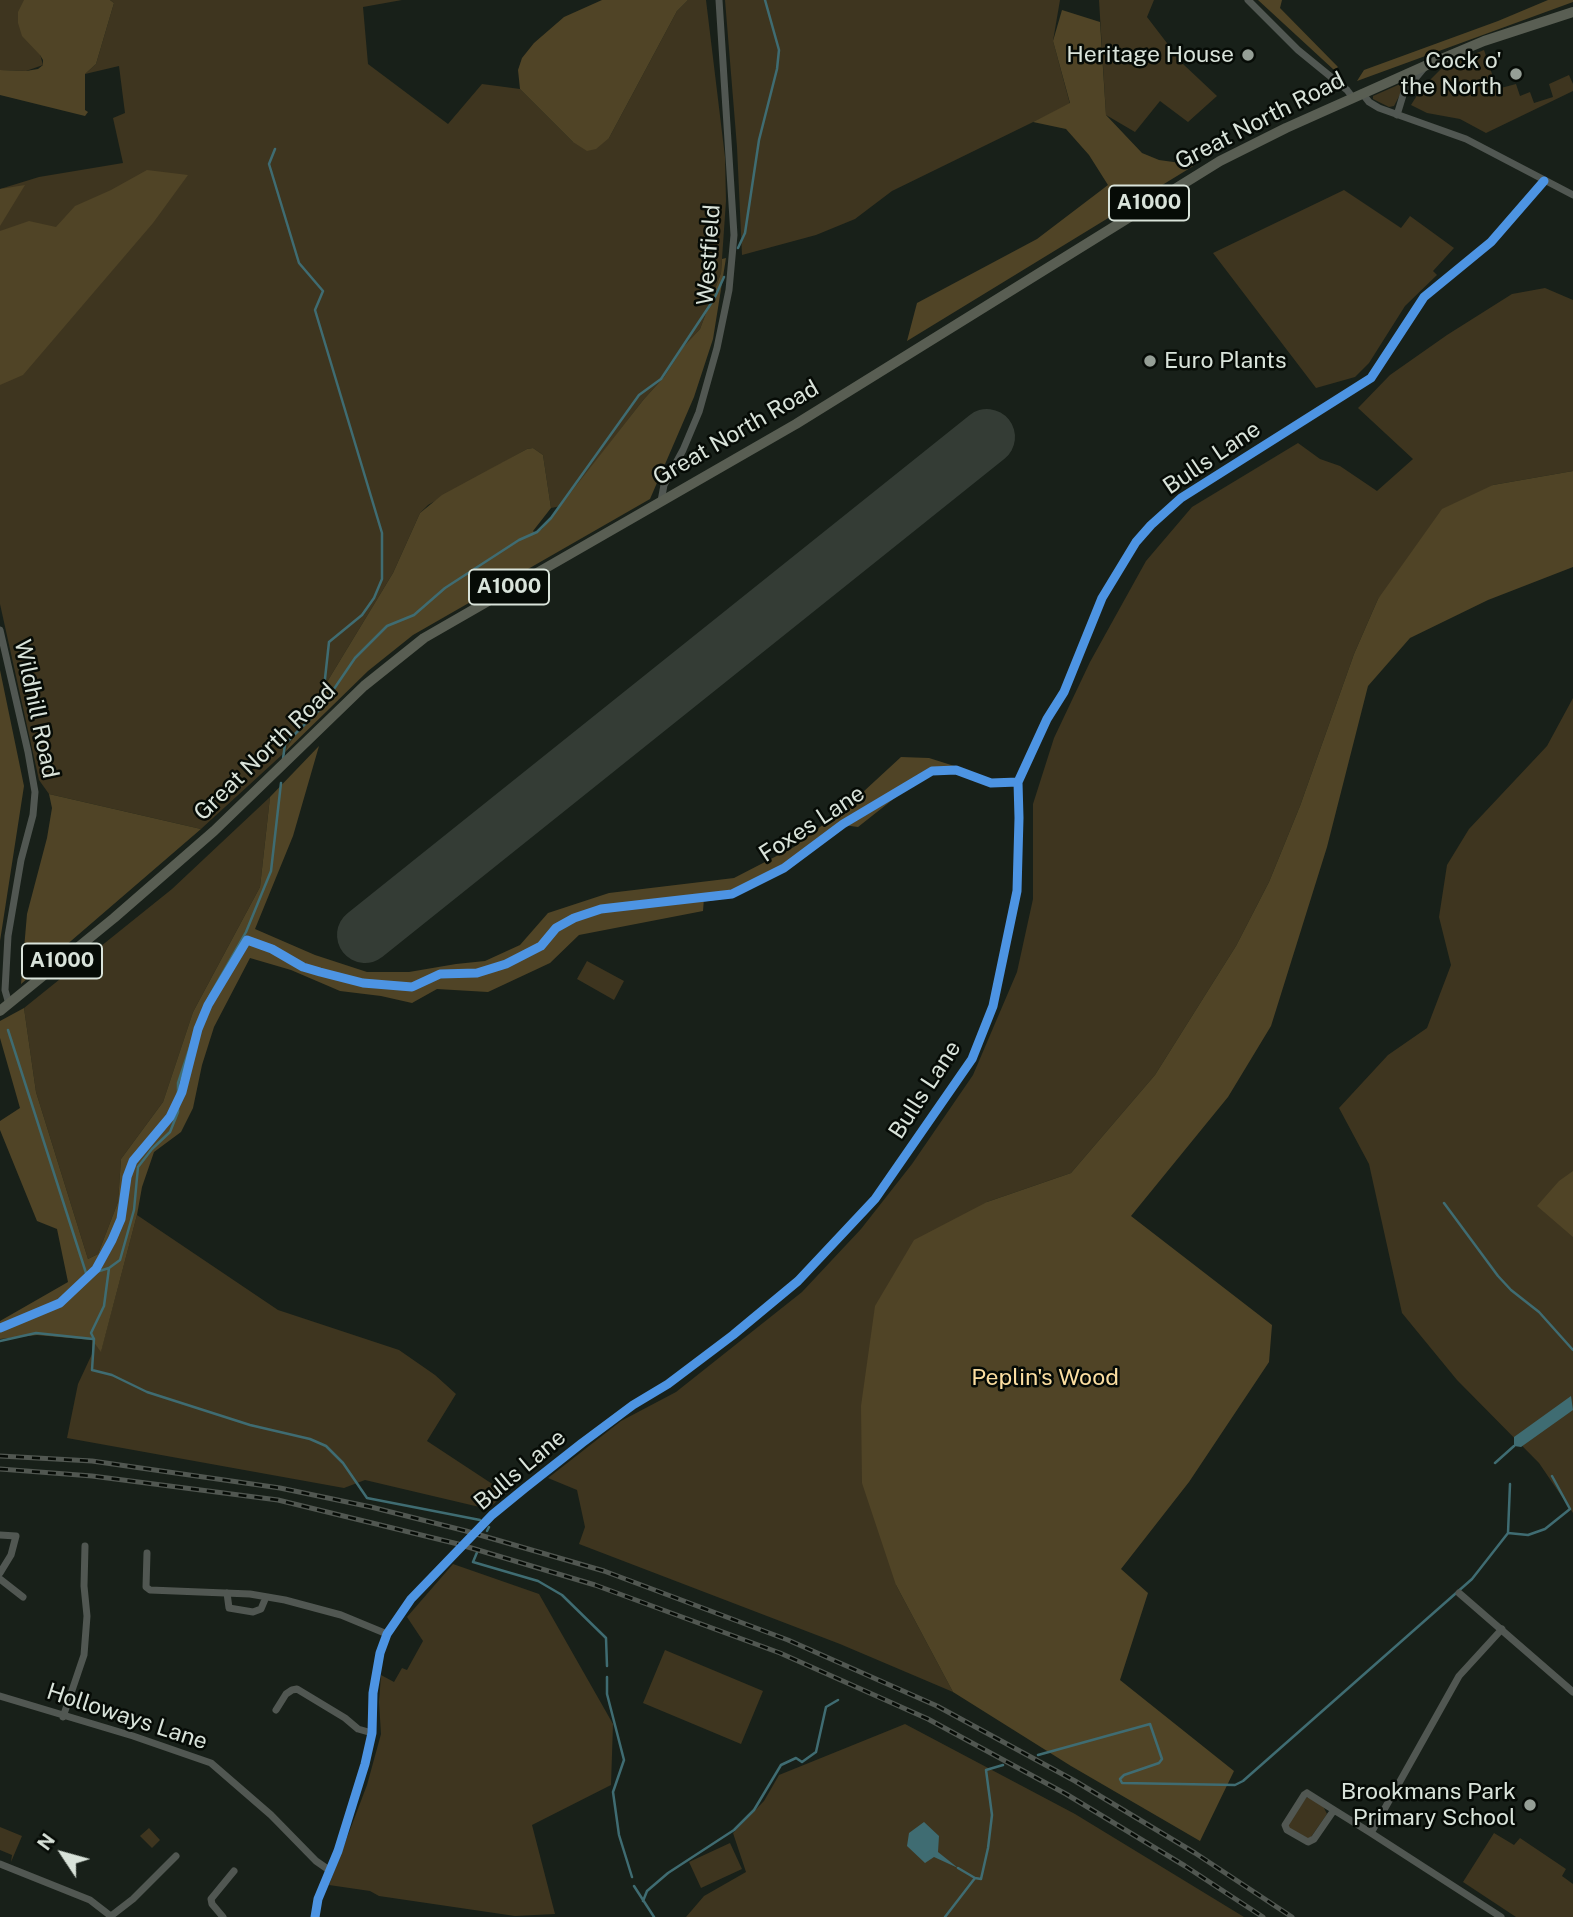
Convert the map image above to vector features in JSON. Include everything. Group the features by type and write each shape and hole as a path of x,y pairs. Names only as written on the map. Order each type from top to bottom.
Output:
{"main road":[{"name":"Great North Road","path":"4,1007 114,918 214,831 340,709 396,659 452,621 796,424 1187,180 1286,128 1357,95 1484,41 1573,12"}],"street":[{"name":"Westfield","path":"661,501 664,485 699,412 729,290 734,235 719,0"},
{"path":"1248,0 1298,50 1347,90 1396,115 1466,139 1573,195"},
{"path":"1396,115 1404,92 1427,65"},
{"name":"Bulls Lane","path":"315,1917 318,1899 352,1808 372,1733 376,1669 387,1634 420,1587 492,1515 582,1443 668,1384 798,1281 875,1199 972,1059 993,1006 1017,891 1018,782 1047,719 1064,692 1102,598 1136,542 1181,498 1371,378 1424,297 1491,242 1544,181"},
{"name":"Wildhill Road","path":"0,630 35,792 33,815 21,860 8,936 4,1007"},
{"name":"Foxes Lane","path":"704,898 732,894 783,868 843,824 932,771 956,770 990,783 1018,782"},
{"path":"0,1535 16,1536 11,1555 0,1573"},
{"path":"63,1717 84,1655 87,1616 84,1586 85,1546"},
{"path":"147,1553 146,1587 150,1590 227,1593 310,1605 387,1634"},
{"path":"0,1579 23,1597"},
{"path":"227,1593 229,1608 243,1611 256,1612 261,1609 266,1597"},
{"path":"1459,1593 1573,1692"},
{"path":"1371,1833 1463,1670 1502,1629"},
{"path":"276,1710 286,1694 292,1689 298,1689 358,1729 372,1733"},
{"name":"Holloways Lane","path":"0,1696 133,1736 211,1763 329,1870"},
{"path":"1334,1810 1314,1839 1308,1842 1286,1830 1284,1825 1307,1793 1371,1833 1501,1917"},
{"path":"0,1864 90,1900 112,1917 176,1856"},
{"path":"223,1917 211,1899 234,1871"}],"shaded area":[{"path":"0,0 25,0 43,65 26,71 0,70"},
{"path":"110,0 402,0 363,7 368,64 448,124 482,84 520,89 573,142 609,138 677,11 688,0 706,0 725,157 726,201 721,273 700,329 684,346 664,377 561,506 551,508 543,455 533,448 428,505 420,513 393,573 284,753 201,829 49,794 39,780 0,604 0,189 39,177 123,163 113,118 125,113 119,66 85,74 96,64 114,3"},
{"path":"725,0 1060,0 1053,41 1070,104 892,191 855,219 816,235 742,255 737,147"},
{"path":"1099,0 1154,0 1147,17 1183,64 1217,96 1188,122 1160,101 1135,132 1106,115"},
{"path":"1484,50 1497,89 1516,84 1520,96 1530,92 1534,103 1553,97 1549,84 1569,75 1573,91 1486,133 1460,119 1427,113 1411,105 1421,89 1443,67"},
{"path":"1407,81 1394,106 1389,107 1373,99 1373,96"},
{"path":"1344,190 1401,228 1410,216 1454,248 1433,271 1437,275 1405,306 1369,363 1355,377 1316,388 1213,253"},
{"path":"1545,288 1573,300 1573,471 1493,485 1378,599 1354,654 1300,806 1269,882 1236,946 1155,1075 1071,1173 987,1202 896,1585 953,1692 840,1644 579,1544 585,1527 577,1490 548,1478 621,1421 676,1392 802,1292 861,1229 912,1164 973,1075 1017,972 1033,899 1033,804 1054,738 1090,662 1146,561 1192,507 1298,443 1320,459 1340,466 1377,491 1413,459 1358,408 1390,375 1447,335 1512,294"},
{"path":"1573,698 1573,1513 1539,1463 1457,1380 1402,1313 1369,1164 1339,1108 1388,1055 1427,1028 1451,965 1439,917 1447,865 1469,829 1547,746"},
{"path":"270,797 260,887 193,1012 163,1102 121,1159 118,1202 98,1254 88,1259 36,1092 24,1008 172,889"},
{"path":"587,961 624,981 614,1000 577,979"},
{"path":"137,1215 278,1310 399,1350 435,1375 456,1394 427,1441 506,1493 488,1509 365,1480 344,1488 67,1438 78,1384 92,1354 92,1340 101,1351"},
{"path":"453,1564 539,1594 613,1724 611,1785 532,1825 555,1914 515,1916 379,1896 370,1891 329,1885 367,1785 381,1734 381,1675 394,1682 402,1668 407,1670 423,1641 407,1617"},
{"path":"665,1650 763,1691 741,1744 643,1703"},
{"path":"905,1724 1075,1814 1244,1917 686,1917 704,1896 746,1872 733,1833 764,1801 779,1775"},
{"path":"1309,1797 1323,1806 1327,1814 1307,1839 1288,1829 1287,1823"},
{"path":"0,1827 22,1836 11,1862 12,1855 0,1850"},
{"path":"149,1828 160,1840 152,1848 140,1836"},
{"path":"1494,1833 1514,1845 1520,1838 1566,1869 1562,1876 1573,1884 1573,1917 1516,1917 1463,1882"},
{"path":"730,1843 742,1869 701,1888 689,1862"}],"green space":[{"path":"24,0 110,0 114,3 96,64 85,74 85,110 88,112 85,116 0,95 0,70 26,71 38,69 43,65 40,55 22,36 18,23 18,12"},
{"path":"602,0 688,0 677,11 609,138 596,149 587,151 573,142 520,89 518,70 522,58 534,43 564,17"},
{"path":"1258,0 1282,0 1280,8 1338,67 1334,70"},
{"path":"1548,0 1573,2 1357,81 1364,70"},
{"path":"1062,10 1100,22 1106,115 1142,153 1159,160 1195,165 907,341 917,303 1037,239 1108,185 1089,155 1066,129 1033,122 1070,103 1053,41"},
{"path":"147,170 188,175 153,223 23,375 0,385 0,231 29,221 56,227 75,206"},
{"path":"25,185 0,226 0,189"},
{"path":"726,258 713,339 694,397 650,499 413,635 368,671 284,753 393,573 420,513 442,495 533,448 543,455 551,508 533,531 535,533 542,529 700,329 721,273 722,259"},
{"name":"Peplin's Wood","path":"1573,471 1573,567 1488,600 1410,638 1368,686 1327,847 1271,1026 1228,1097 1131,1216 1272,1325 1269,1362 1189,1482 1121,1569 1148,1593 1120,1680 1234,1771 1200,1841 1071,1766 953,1692 896,1585 862,1483 861,1406 875,1306 914,1240 987,1202 1071,1173 1155,1075 1236,946 1269,882 1300,806 1354,654 1378,599 1442,509 1493,485"},
{"path":"0,670 24,786 0,941"},
{"path":"319,746 293,836 255,929 315,955 367,972 409,972 485,961 520,945 548,913 609,893 734,878 794,847 850,804 901,757 929,758 967,770 965,775 938,773 915,782 858,827 843,825 800,857 737,890 704,898 703,911 579,935 550,963 488,992 437,989 412,1003 340,991 291,970 250,958 214,1027 193,1108 181,1132 154,1152 142,1187 101,1352 92,1340 37,1335 0,1339 0,1321 68,1282 57,1229 37,1221 0,1130 0,1121 20,1108 0,1038 0,1021 24,1008 36,1092 88,1259 98,1254 118,1202 121,1159 163,1102 193,1012 260,887 270,797"},
{"path":"49,794 201,829 21,984 27,914 52,808"},
{"path":"1573,1171 1573,1237 1537,1206 1559,1181"}],"water":[{"path":"1571,1396 1573,1410 1521,1447 1514,1446 1514,1437"},
{"path":"924,1822 939,1836 938,1852 958,1868 934,1857 925,1863 907,1846 909,1833"}],"waterway":[{"path":"738,248 745,233 759,140 777,69 779,50 765,0"},
{"path":"275,149 269,164 299,263 323,291 315,310 382,533 382,579 374,598 362,615 329,642 322,706"},
{"path":"283,759 285,744 321,708 355,658 387,626 414,615 445,588 519,540 537,532 551,518 639,395 661,379 714,299 724,277"},
{"path":"8,1030 86,1273 109,1268 120,1260 134,1210 138,1167 170,1132 178,1112 178,1083 198,1023 210,995 246,932 271,871 281,783"},
{"path":"1444,1203 1498,1276 1539,1312 1573,1350"},
{"path":"109,1268 104,1306 91,1333 94,1339 92,1370 112,1375 147,1392 326,1446 343,1463 367,1498 480,1520"},
{"path":"0,1341 36,1333 93,1339"},
{"path":"1495,1463 1514,1446"},
{"path":"1508,1533 1528,1535 1545,1529 1570,1509 1552,1476"},
{"path":"1038,1755 1150,1724 1162,1759 1159,1763 1124,1775 1120,1779 1122,1783 1235,1785 1243,1781 1472,1579 1508,1533 1510,1484"},
{"path":"487,1531 489,1527"},
{"path":"478,1550 473,1562 538,1581 562,1595 606,1638 607,1666"},
{"path":"607,1677 607,1694 624,1760 613,1792 619,1835 632,1877"},
{"path":"643,1901 647,1891 668,1873 734,1830 754,1810 781,1765 796,1758 802,1762 816,1752 826,1707 838,1700"},
{"path":"945,1917 975,1878 981,1879 992,1815 986,1770 1003,1765"},
{"path":"958,1868 975,1878"},
{"path":"634,1886 654,1917"}],"runway":[{"path":"365,935 987,437"}],"railway":[{"path":"0,1456 92,1461 280,1488 466,1531 604,1571 788,1640 937,1706 1075,1781 1195,1853 1292,1917"},
{"path":"0,1469 92,1476 278,1500 458,1544 595,1585 780,1653 928,1719 1066,1794 1263,1917"}],"cycle path":[{"path":"315,1917 318,1899 338,1851 365,1764 372,1733 373,1693 380,1653 387,1634 411,1599 492,1515 582,1443 733,1335 798,1281 875,1199 972,1059 993,1006 1017,891 1018,782 1047,719 1064,692 1102,598 1136,542 1181,498 1371,378 1424,297 1491,242 1544,181"},
{"path":"0,1328 60,1303 96,1269 121,1219 127,1177 133,1161 170,1117 182,1092 198,1029 208,1005 247,940 272,949 303,967 320,972 363,983 412,987 440,974 477,973 506,964 541,946 556,928 574,918 601,909 732,894 784,868 843,824 932,771 956,770 991,783 1018,782"}],"place":[{"name":"Heritage House","path":"1248,55"},
{"name":"Cock o' the North","path":"1516,74"},
{"name":"Euro Plants","path":"1150,361"},
{"name":"Brookmans Park Primary School","path":"1530,1805"}]}
